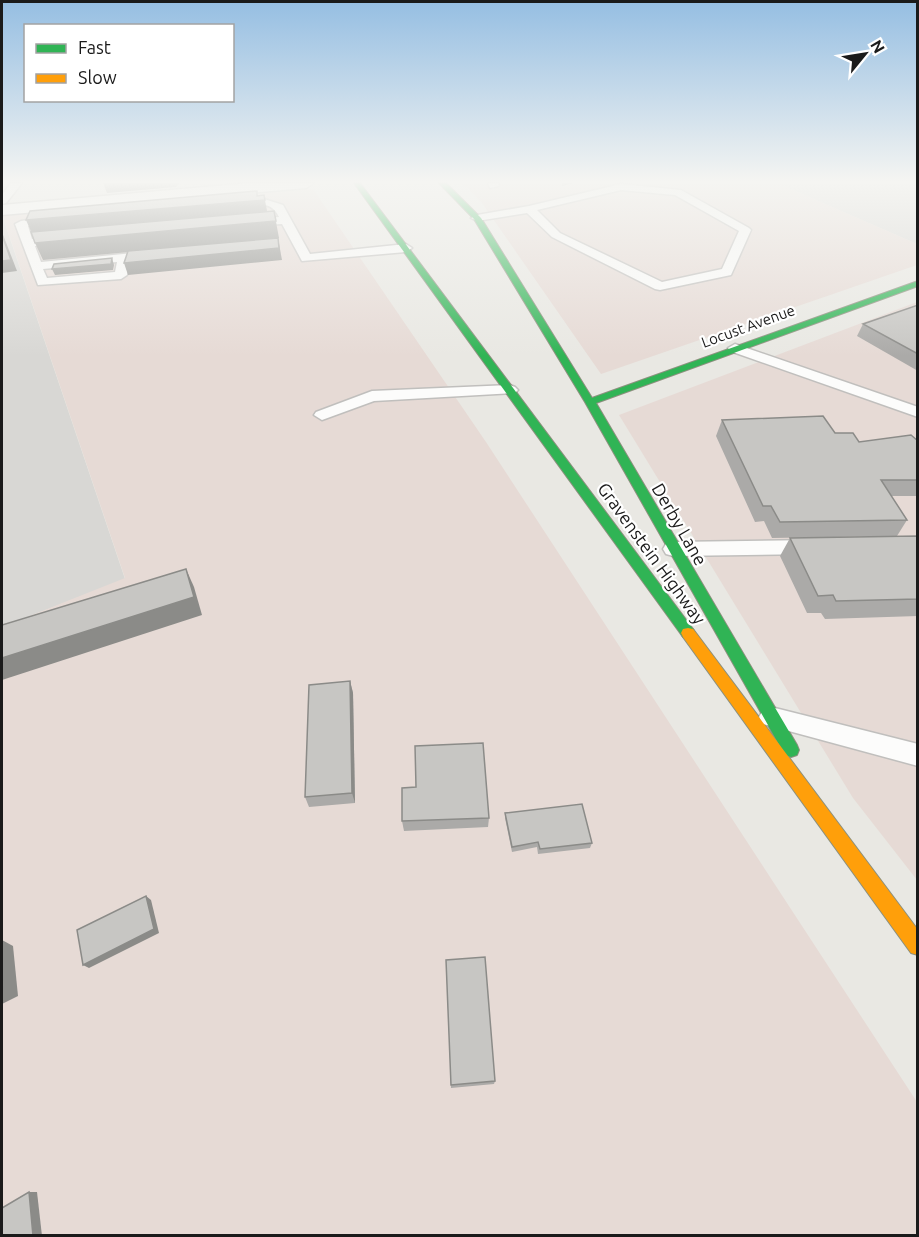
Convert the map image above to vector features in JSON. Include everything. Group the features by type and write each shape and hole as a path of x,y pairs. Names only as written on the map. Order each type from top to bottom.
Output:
{"street":[{"name":"Gravenstein Highway","path":"401,241 918,946"},
{"name":"Derby Lane","path":"491,241 590,402 771,717 877,891"},
{"name":"Locust Avenue","path":"590,402 918,283"}],"lane":[{"path":"49,241 28,243 42,282 121,275 124,258 170,254"},
{"path":"291,241 306,258 406,248"},
{"path":"568,241 660,286 727,272 740,241"},
{"path":"735,348 918,412"},
{"path":"322,415 372,396 510,390"},
{"path":"673,549 836,546"},
{"path":"771,717 918,756"}],"shaded area":[{"path":"2,241 11,241 125,579 2,627"},
{"path":"11,241 348,241 486,442 917,1102 917,1235 2,1236 2,627 125,578"},
{"path":"508,241 909,241 917,244 917,265 601,374"},
{"path":"917,302 917,880 853,798 619,415"}],"building":[{"path":"2,241 4,241 11,260 2,261"},
{"path":"34,241 60,241 35,243"},
{"path":"247,241 278,241 279,248 124,263 128,251"},
{"path":"112,258 111,264 52,269 54,264"},
{"path":"918,305 918,354 863,324"},
{"path":"823,416 835,433 853,433 859,442 911,435 918,441 918,480 881,480 907,520 780,522 771,506 763,506 722,420"},
{"path":"918,536 918,599 836,601 833,595 818,596 790,538"},
{"path":"186,569 194,597 2,658 2,625"},
{"path":"350,681 352,793 305,797 309,685"},
{"path":"483,743 489,818 402,821 402,788 416,787 415,746"},
{"path":"582,804 592,843 540,849 538,842 512,847 505,813"},
{"path":"146,896 154,929 83,965 77,930"},
{"path":"485,957 495,1081 451,1085 446,960"},
{"path":"29,1192 33,1236 2,1236 2,1208"}],"traffic: fast":[{"path":"399,241 688,633"},
{"path":"491,241 590,402 791,750"},
{"path":"590,402 918,283"}],"traffic: slow":[{"path":"688,633 918,946"}]}
